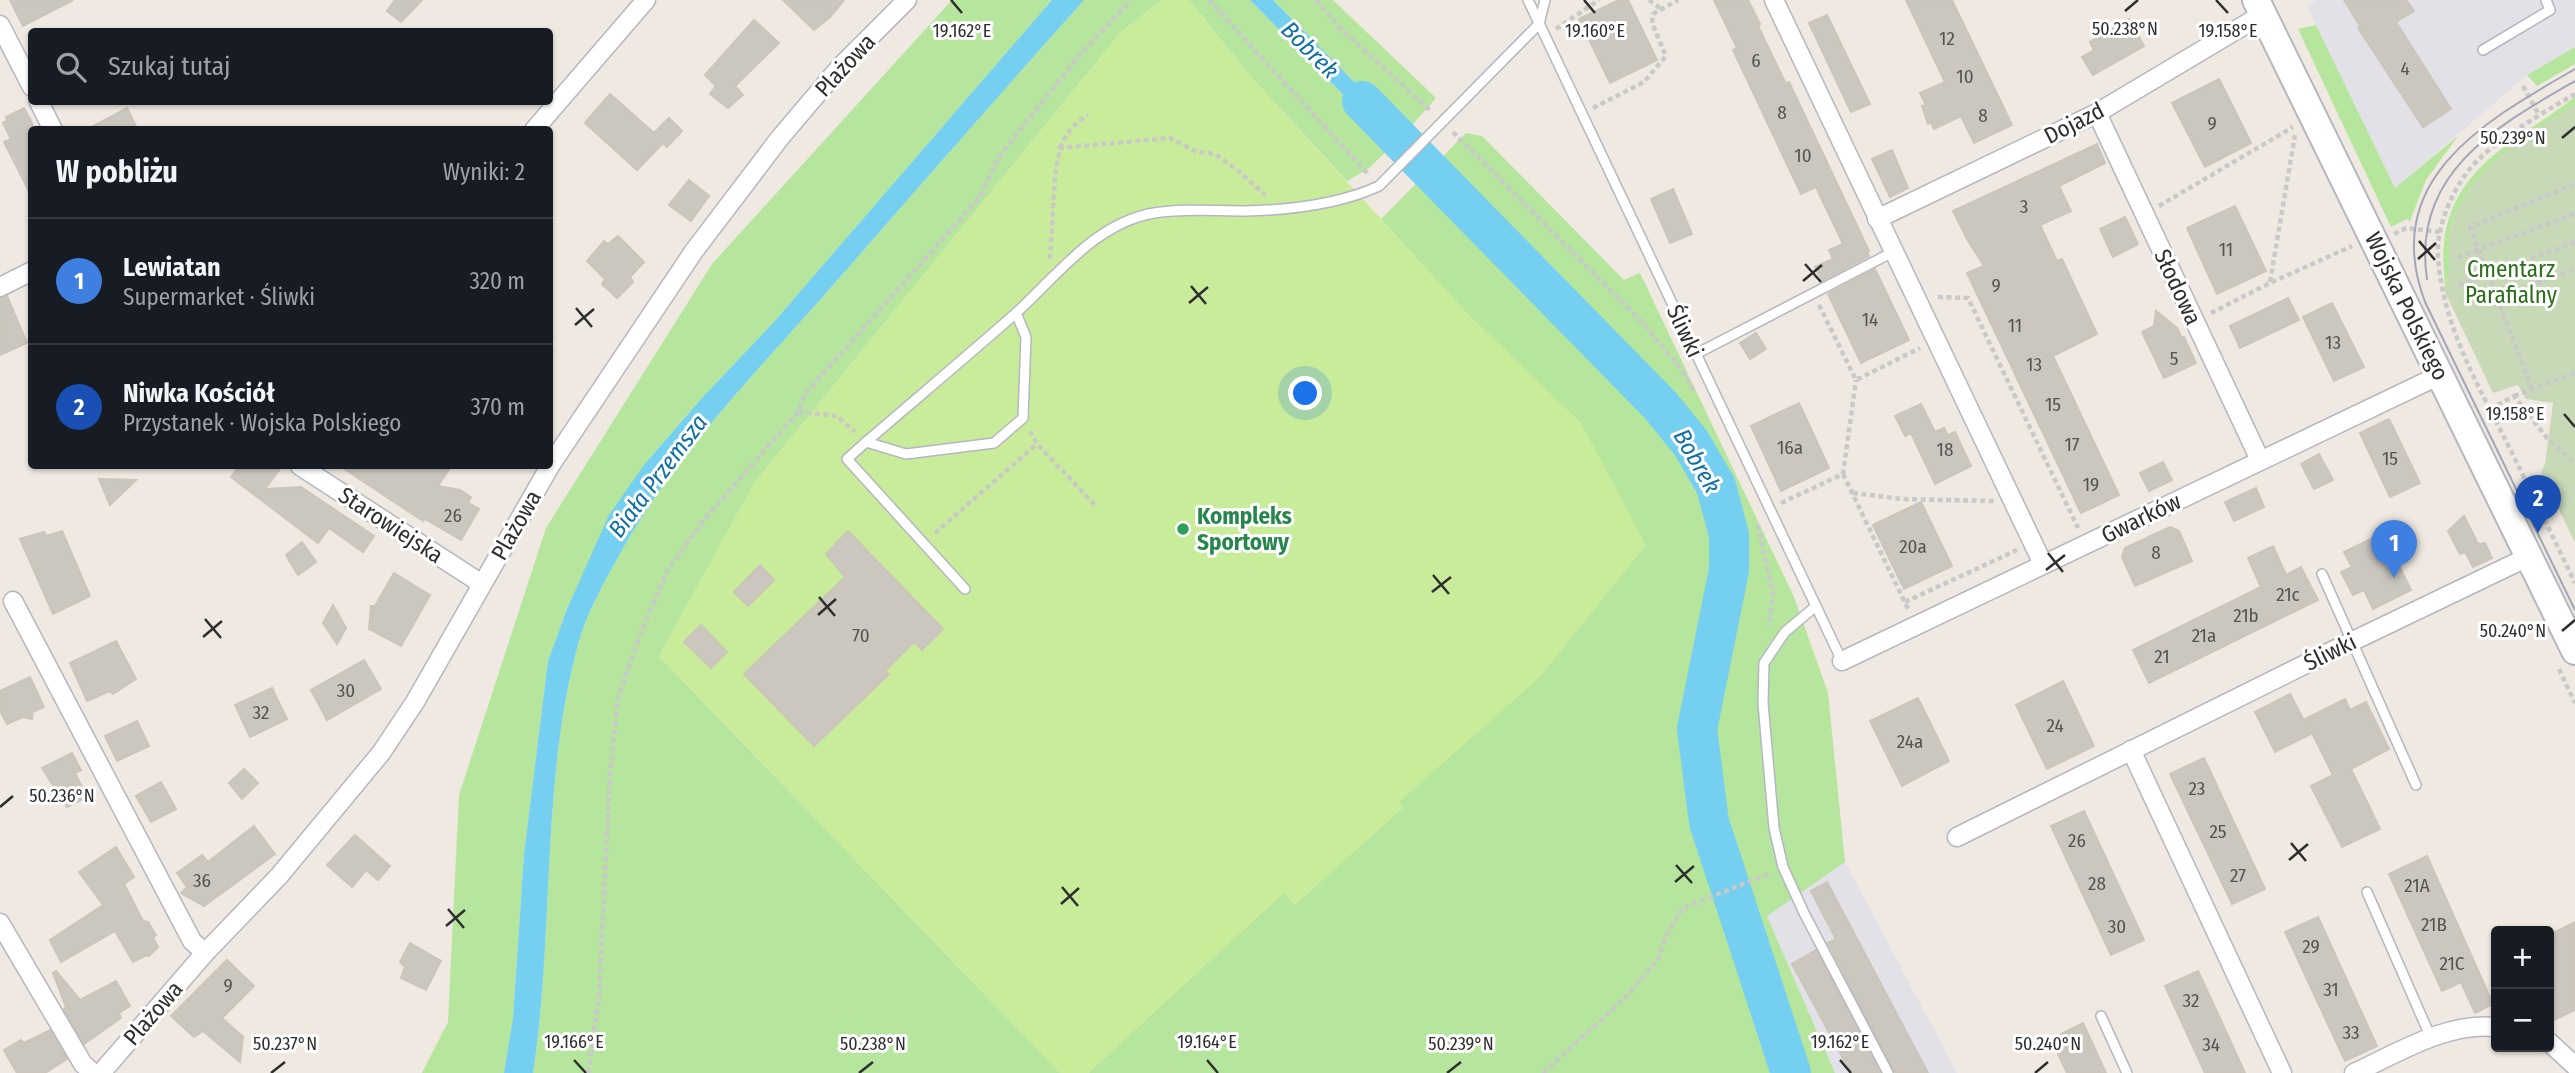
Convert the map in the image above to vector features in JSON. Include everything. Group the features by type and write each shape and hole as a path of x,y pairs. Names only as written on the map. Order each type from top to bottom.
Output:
{"main road":[{"name":"Wojska Polskiego","path":"2261,5 2575,651"}],"street":[{"path":"537,126 646,0"},
{"name":"Plażowa","path":"553,462 694,251 779,139 840,67 907,0"},
{"path":"1773,0 2043,564"},
{"name":"Dojazd","path":"1877,219 2097,113 2261,5"},
{"path":"0,25 28,79"},
{"path":"40,105 51,126"},
{"name":"Słodowa","path":"2097,113 2260,460"},
{"path":"0,287 28,273"},
{"name":"Gwarków","path":"1842,661 2440,375"},
{"name":"Starowiejska","path":"305,469 482,584"},
{"name":"Plażowa","path":"101,1073 205,953 279,876 381,753 415,702 548,469"},
{"name":"Śliwki","path":"1957,837 2530,556"},
{"path":"13,601 192,941 205,953"},
{"path":"2131,750 2282,1073"},
{"path":"0,923 83,1064 93,1073"},
{"path":"2354,1073 2431,1038 2475,1025 2491,1027"},
{"path":"2554,1047 2575,1066"}],"lane":[{"name":"Śliwki","path":"1528,0 1842,661"},
{"path":"965,589 847,459 1016,313 1080,250 1108,230 1155,212 1273,208 1324,203 1354,197 1379,186 1539,24 1545,0"},
{"path":"2483,50 2550,10 2546,0"},
{"path":"1696,354 1893,253"},
{"path":"866,442 906,454 995,443 1023,418 1026,337 1016,313"},
{"path":"2322,574 2416,785"},
{"path":"1816,606 1785,632 1765,663 1763,703 1774,828 1783,867 1804,913 1888,1073"},
{"path":"2367,891 2431,1038"},
{"path":"2101,1016 2127,1073"}],"path":[{"path":"588,1073 599,996 610,774 618,698 640,635 667,571 720,501 798,412 805,394 979,198 999,157 1077,58 1131,0"},
{"path":"1209,0 1379,186"},
{"path":"1316,0 1341,29 1443,122 1642,322 1681,369 1699,398"},
{"path":"1545,37 1599,0"},
{"path":"1648,0 1661,9"},
{"path":"1581,114 1644,82 1665,56 1652,23 1653,14 1667,2 1678,0"},
{"path":"2523,86 2539,115"},
{"path":"2575,94 2539,115 2478,160 2447,210 2437,253 2443,292 2457,340 2575,583"},
{"path":"1055,275 1049,268 1055,176 1060,148 1063,138 1076,123 1088,116"},
{"path":"2144,215 2297,125 2270,283"},
{"path":"1060,148 1170,138 1190,149 1215,154 1225,160 1269,199 1273,208"},
{"path":"2532,389 2470,227 2575,184"},
{"path":"2458,257 2575,214"},
{"path":"2396,244 2392,235 2406,228 2441,232"},
{"path":"2459,285 2575,242"},
{"path":"2194,322 2270,283 2356,244"},
{"path":"2497,298 2575,269"},
{"path":"1813,293 1856,380 1843,474 1916,626"},
{"path":"1927,297 1968,298 2086,545"},
{"path":"1856,380 1926,345"},
{"path":"2490,409 2514,396 2575,373"},
{"path":"2514,396 2547,438 2575,463"},
{"path":"798,412 837,416 866,442"},
{"path":"1023,418 1037,444 1095,505"},
{"path":"923,543 1037,444"},
{"path":"1769,508 1843,474"},
{"path":"1852,493 1902,499 2002,501"},
{"path":"1756,513 1773,594 1765,663"},
{"path":"1905,602 2024,546 2026,551 2077,527"},
{"path":"1543,1073 1627,996 1658,959 1667,934 1683,908 1757,880"}],"shaded area":[{"path":"2316,0 2575,0 2575,47 2527,75 2395,188 2307,6"},
{"path":"1845,862 1957,1073 1835,1073 1767,915"}],"green space":[{"path":"952,0 1052,0 773,323 701,399 644,465 587,566 567,609 548,661 524,854 513,1018 504,1073 422,1073 448,1022 459,795 546,528 712,264"},
{"path":"1084,0 1162,0 1121,32 755,482 659,656 1060,1073 533,1073 540,1019 558,747 579,641 600,590 638,523 717,416"},
{"name":"Kompleks Sportowy","path":"1162,0 1189,0 1252,78 1468,314 1581,423 1646,545 1539,678 1400,801 1403,808 1295,905 1284,893 1088,1073 1060,1073 659,656 755,482 1121,32"},
{"path":"1189,0 1250,0 1393,145 1369,168 1347,181 1252,78"},
{"path":"1273,0 1333,0 1436,98 1405,133"},
{"path":"2316,25 2395,188 2458,136 2426,180 2410,221 2407,219 2391,227 2298,29"},
{"path":"2575,47 2575,64 2537,86 2527,75"},
{"path":"2575,97 2575,106 2553,119 2470,187 2453,218 2445,292 2444,243 2450,216 2461,193 2475,173 2492,156"},
{"name":"Cmentarz Parafialny","path":"2575,106 2575,543 2541,472 2545,464 2553,403 2526,399 2518,385 2493,393 2445,292 2453,218 2470,187 2495,160 2527,134"},
{"path":"1466,133 1482,136 1624,280 1640,273 1794,597 1828,693 1845,862 1767,916 1835,1073 1088,1073 1284,892 1295,905 1467,314 1381,219"}],"water":[{"name":"Biała Przemsza","path":"1052,0 1084,0 717,416 638,523 600,590 579,641 558,747 540,1019 533,1073 504,1073 513,1018 524,854 548,661 567,609 609,515 644,465 701,399 773,323"},
{"path":"1250,0 1273,0 1405,133 1393,145"}],"building":[{"path":"10,0 73,0 23,26"},
{"path":"395,0 422,0 401,22 387,11"},
{"path":"783,0 844,0 830,17 814,30"},
{"path":"1619,0 1628,0 1657,60 1610,83 1579,19"},
{"path":"1714,0 1748,0 1760,24 1758,26 1786,84 1789,82 1869,251 1869,256 1822,281 1815,267 1833,259 1829,250 1843,244 1816,187 1801,194 1733,50 1737,48"},
{"path":"1906,0 1952,0 2012,125 1974,143 1961,116 1934,129 1931,122 1928,124 1922,106 1926,105 1920,93 1945,82"},
{"path":"2344,0 2406,0 2414,11 2396,22 2451,109 2423,127 2358,28 2360,26"},
{"path":"1827,15 1870,104 1851,112 1809,23"},
{"path":"2129,19 2144,46 2093,75 2082,57 2094,50 2090,42"},
{"path":"754,20 779,43 735,86 743,95 728,108 710,94 716,86 705,75"},
{"path":"2219,79 2251,143 2205,167 2172,103"},
{"path":"610,94 654,133 669,118 682,131 667,147 663,143 637,170 585,123"},
{"path":"24,108 32,123 32,126 28,126 28,189 4,142 11,139 3,123 7,121 6,117"},
{"path":"127,108 136,126 93,126"},
{"path":"2097,144 2105,163 2059,186 2071,211 2040,225 2057,261 2062,259 2097,334 2053,356 2119,495 2081,513 1967,273 1984,266 1953,211"},
{"path":"1892,150 1908,188 1890,197 1872,159"},
{"path":"689,180 709,196 691,221 669,205"},
{"path":"1673,189 1692,234 1670,243 1651,199"},
{"path":"2235,206 2266,271 2217,294 2187,228"},
{"path":"2125,217 2138,244 2113,257 2100,229"},
{"path":"618,236 644,262 630,277 633,282 617,298 602,284 605,279 587,261 604,241 608,244"},
{"path":"1875,269 1909,340 1861,363 1828,294"},
{"path":"7,296 27,343 0,355 0,298"},
{"path":"2288,298 2299,320 2240,348 2230,326"},
{"path":"2332,303 2364,367 2334,381 2303,317"},
{"path":"2156,311 2184,337 2196,363 2164,378 2142,332 2154,326"},
{"path":"1756,333 1766,349 1750,359 1740,343"},
{"path":"1799,403 1829,468 1781,491 1751,426"},
{"path":"1921,404 1935,432 1944,428 1948,435 1955,432 1971,466 1935,484 1911,433 1905,436 1895,416"},
{"path":"2389,419 2420,483 2390,497 2360,433"},
{"path":"2319,454 2333,480 2314,489 2301,464"},
{"path":"2163,462 2172,480 2149,491 2140,473"},
{"path":"237,469 280,469 265,489 301,487 374,536 363,552 329,528 318,543 231,477"},
{"path":"345,469 449,469 438,486 460,490 471,497 468,503 479,509 461,540 425,519 423,521"},
{"path":"99,479 136,480 110,505"},
{"path":"2256,488 2264,507 2234,521 2225,502"},
{"path":"1921,502 1952,566 1904,589 1873,525"},
{"path":"2464,516 2478,544 2485,543 2492,558 2473,567 2465,552 2460,554 2448,531"},
{"path":"2170,527 2179,531 2192,561 2135,586 2122,557 2125,548"},
{"path":"62,531 90,596 53,614 20,539 44,532 47,536"},
{"path":"848,531 943,629 922,650 914,642 885,671 889,674 814,746 744,674 845,577 826,554"},
{"path":"2383,533 2411,590 2373,609 2364,590 2353,595 2341,572 2352,567 2344,552"},
{"path":"302,542 316,562 298,575 286,555"},
{"path":"2273,546 2286,575 2301,567 2318,600 2149,683 2133,650 2261,587 2248,558"},
{"path":"760,565 774,580 748,606 734,592"},
{"path":"394,573 430,595 401,646 369,629 371,606 375,606"},
{"path":"333,605 346,628 337,644 323,623"},
{"path":"701,625 727,652 711,668 684,642"},
{"path":"116,641 136,679 113,694 110,691 87,701 70,663"},
{"path":"364,660 381,689 327,720 311,690"},
{"path":"30,677 44,707 33,712 32,719 23,717 7,724 0,711 0,691"},
{"path":"2063,681 2094,746 2047,769 2016,705"},
{"path":"272,688 287,719 250,737 235,705"},
{"path":"2290,694 2311,734 2275,752 2255,712"},
{"path":"1918,698 1949,761 1902,786 1870,721"},
{"path":"2345,699 2350,710 2366,702 2389,749 2351,769 2380,829 2342,847 2311,786 2333,775 2305,719"},
{"path":"137,721 149,746 117,761 105,736"},
{"path":"72,753 81,770 75,773 87,797 67,807 42,768"},
{"path":"2204,758 2265,889 2232,904 2170,774"},
{"path":"244,769 258,783 242,799 229,783"},
{"path":"161,782 176,809 151,822 136,796"},
{"path":"2084,811 2144,940 2111,955 2051,826"},
{"path":"254,826 275,854 204,906 181,893 187,887 177,873 202,855 208,862"},
{"path":"355,835 390,866 378,880 366,870 352,887 327,865"},
{"path":"116,847 134,877 124,884 143,921 148,922 156,935 153,938 158,947 149,956 133,962 115,931 61,962 50,940 103,905 79,872"},
{"path":"2427,856 2491,1000 2491,1005 2475,1013 2461,982 2442,991 2389,874"},
{"path":"1827,882 1928,1073 1895,1073 1828,943 1836,939 1811,891"},
{"path":"2318,917 2377,1046 2345,1061 2285,932"},
{"path":"2575,922 2575,1010 2554,1020 2554,989 2554,932"},
{"path":"410,943 441,961 426,990 401,978 405,967 400,962"},
{"path":"1816,950 1880,1073 1851,1073 1792,964"},
{"path":"227,960 254,986 222,1018 243,1037 240,1062 203,1031 194,1037 171,1016"},
{"path":"56,971 80,1000 116,981 130,1006 119,1013 121,1018 84,1044 64,1009 66,1007 53,973"},
{"path":"2198,971 2245,1073 2205,1073 2165,986"},
{"path":"2083,1023 2106,1073 2067,1073 2051,1039"},
{"path":"50,1030 67,1059 45,1073 17,1073 4,1050 21,1040 24,1043"}],"waterway":[{"name":"Bobrek","path":"1362,101 1660,405 1691,443 1716,486 1729,535 1729,570 1697,729 1709,822 1791,1073"}],"tram line":[{"path":"2575,69 2507,110 2476,133 2449,159 2429,188 2416,221 2415,259 2425,302 2575,610"},
{"path":"2427,279 2426,242 2432,210 2446,182 2466,157 2490,135 2575,81"}],"place":[{"name":"Kompleks Sportowy","path":"1183,529"},
{"name":"Niwka Kościół","path":"2538,533"},
{"name":"Lewiatan","path":"2394,578"}]}
